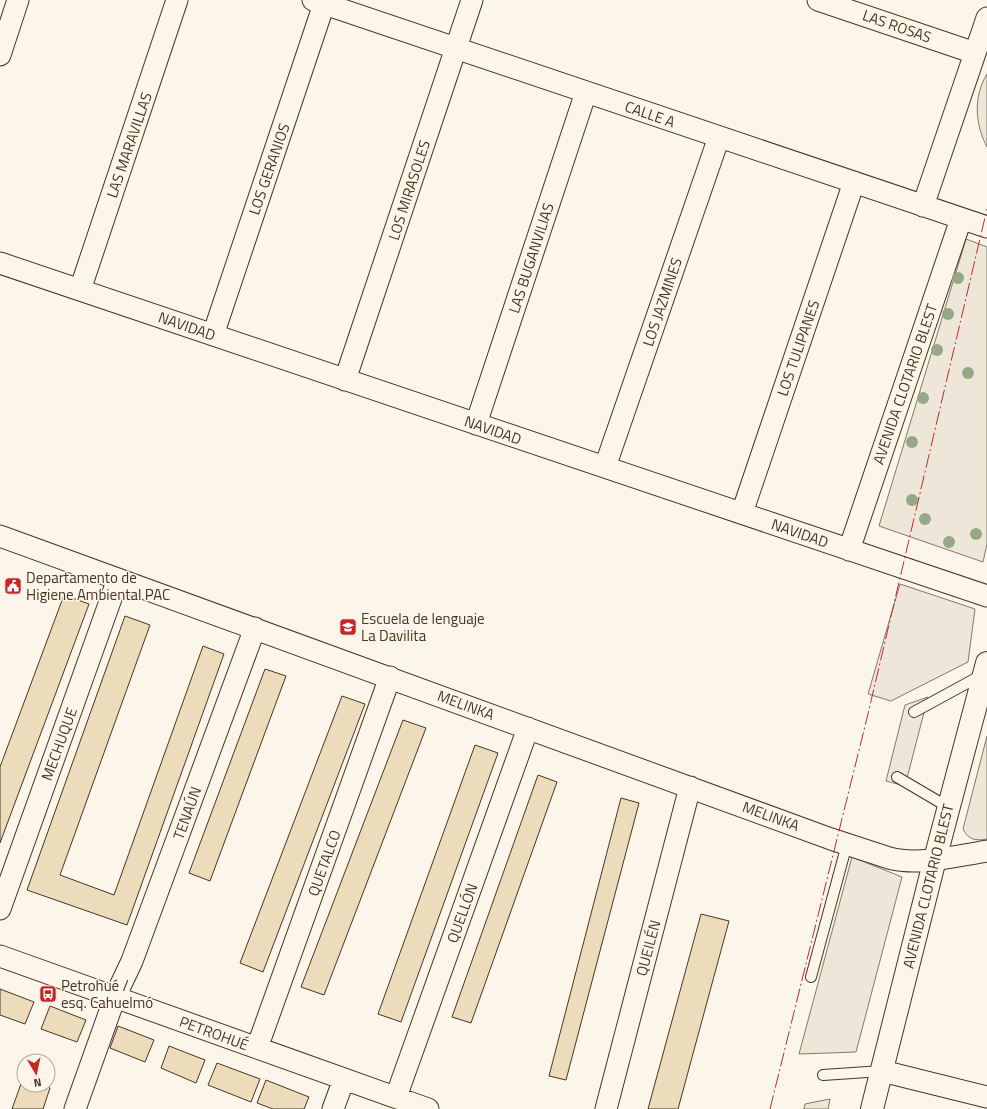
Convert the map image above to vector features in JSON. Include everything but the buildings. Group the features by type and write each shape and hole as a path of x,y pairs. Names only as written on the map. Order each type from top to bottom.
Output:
{"main road":[{"name":"AVENIDA CLOTARIO BLEST","path":"872,1109 948,806 986,668"}],"street":[{"path":"0,55 18,0"},
{"name":"LAS MARAVILLAS","path":"80,290 177,0"},
{"name":"LOS MIRASOLES","path":"345,380 472,0"},
{"name":"LAS ROSAS","path":"818,0 975,53"},
{"name":"CALLE A","path":"319,2 987,228"},
{"name":"LOS GERANIOS","path":"213,335 319,2"},
{"path":"922,206 987,18"},
{"name":"LAS BUGANVILIAS","path":"476,424 586,92"},
{"name":"LOS JAZMINES","path":"605,467 719,137"},
{"name":"LOS TULIPANES","path":"742,514 854,182"},
{"name":"AVENIDA CLOTARIO BLEST","path":"849,550 961,219"},
{"name":"NAVIDAD","path":"0,263 987,596"},
{"name":"MELINKA","path":"0,536 847,844 898,860 918,861 987,851"},
{"name":"MECHUQUE","path":"0,909 118,579"},
{"name":"TENAÚN","path":"75,1109 115,997 132,961 255,628"},
{"name":"QUETALCO","path":"257,1048 390,677"},
{"name":"QUELLÓN","path":"396,1097 528,728"},
{"name":"QUEILÉN","path":"606,1109 690,787"},
{"name":"PETROHUÉ","path":"0,956 428,1109"},
{"path":"882,1070 987,1097"},
{"path":"333,1109 344,1079"}],"lane":[{"path":"914,712 986,668"},
{"path":"897,777 948,806"},
{"path":"811,977 847,844"},
{"path":"823,1075 882,1070"}],"shaded area":[{"path":"987,74 987,147 980,129 977,110 979,92"},
{"path":"966,239 987,247 987,544 983,562 879,526"},
{"path":"900,584 975,609 968,662 891,701 868,694"},
{"path":"928,697 905,786 886,781 905,705"},
{"path":"987,736 987,839 976,840 970,838 963,829"},
{"path":"852,857 902,877 856,1052 799,1054"},
{"path":"830,1099 828,1109 804,1109 805,1104"}],"power":[{"path":"770,1109 867,718 987,209"}],"place":[{"name":"Departamento de Higiene Ambiental PAC","path":"13,586"},
{"name":"Escuela de lenguaje La Davilita","path":"348,627"},
{"name":"Petrohué / esq. Cahuelmó","path":"48,994"}]}
